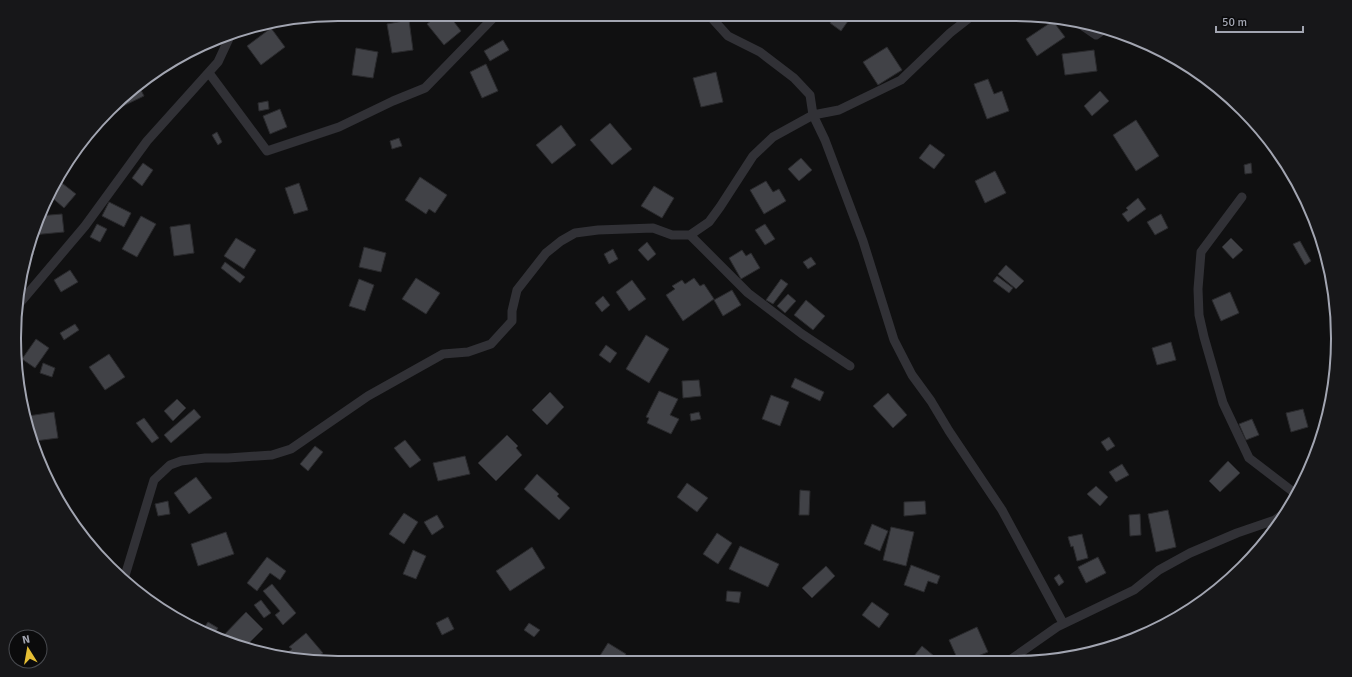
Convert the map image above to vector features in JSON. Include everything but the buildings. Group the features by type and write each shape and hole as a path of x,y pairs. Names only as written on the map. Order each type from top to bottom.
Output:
{"street":[{"path":"209,73 267,151 339,127 393,101 425,88 490,21"},
{"path":"714,21 728,36 760,52 794,78 810,95 813,115 825,140 863,241 894,340 912,375 931,401 953,437 1002,510 1063,623"},
{"path":"126,574 154,480 170,465 181,461 205,458 272,455 291,449 368,396 443,354 468,352 491,344 512,321 512,311 517,290 546,253 560,241 576,233 598,230 653,228 672,235 690,235 709,222 753,156 772,137 813,115 840,110 901,80 950,33 965,21"},
{"path":"1089,30 1096,35 1099,33"},
{"path":"24,298 85,226 147,141 218,62 228,41"},
{"path":"1242,197 1201,252 1198,289 1199,315 1223,403 1249,458 1292,491"},
{"path":"690,235 748,293 802,334 850,366"},
{"path":"1016,656 1063,623 1134,590 1159,570 1237,533 1273,521"}]}
